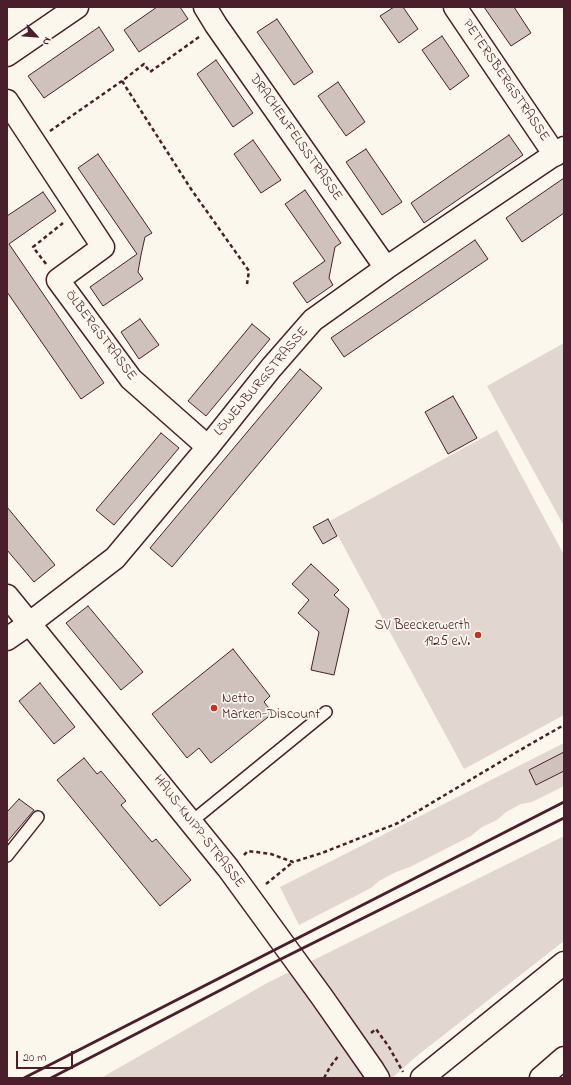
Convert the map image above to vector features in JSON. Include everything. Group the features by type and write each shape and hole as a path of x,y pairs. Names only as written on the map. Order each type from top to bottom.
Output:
{"main road":[{"path":"7,55 77,7"},
{"name":"PETERSBERGSTRASSE","path":"455,7 559,151"},
{"name":"DRACHENFELSSTRASSE","path":"211,16 386,268"},
{"name":"ÖLBERGSTRASSE","path":"7,101 103,247 58,280 131,379 208,447"},
{"name":"LÖWENBURGSTRASSE","path":"7,639 115,558 208,447 271,368 313,320 386,268 559,151"},
{"name":"HAUS-KNIPP-STRASSE","path":"7,596 228,868 378,1078"},
{"path":"422,1078 564,963"},
{"path":"541,1078 564,1058"}],"lane":[{"path":"191,822 326,712"},
{"path":"7,856 38,817"}],"path":[{"path":"34,142 144,64 150,72 211,16"},
{"path":"122,81 191,189 249,271 247,284"},
{"path":"58,280 34,247 79,211"},
{"path":"248,895 271,880 293,862 322,853 398,823 564,725"},
{"path":"228,868 248,851 271,854 293,862"},
{"path":"324,1078 330,1067 341,1053 355,1044"}],"shaded area":[{"path":"564,343 564,526 487,386"},
{"name":"SV Beeckerwerth 1925 e.V.","path":"497,430 564,555 564,715 464,769 330,521"},
{"path":"564,743 564,786 532,802 521,804 506,812 497,820 482,827 471,836 410,867 396,872 379,881 371,888 299,925 280,887"},
{"path":"564,836 564,941 418,1055 392,1078 101,1078 267,983"}],"building":[{"path":"157,7 180,7 188,19 139,52 124,30"},
{"path":"394,7 403,7 418,29 399,43 380,16"},
{"path":"484,7 514,7 531,33 511,46"},
{"path":"277,19 313,72 294,85 257,32"},
{"path":"99,27 114,50 44,98 28,76"},
{"path":"442,36 469,76 450,90 422,50"},
{"path":"216,60 253,113 233,127 197,74"},
{"path":"338,82 365,122 346,136 318,96"},
{"path":"509,135 523,155 424,223 411,203"},
{"path":"253,140 281,180 261,193 234,154"},
{"path":"366,149 402,202 382,215 346,162"},
{"path":"98,154 152,233 145,237 141,255 138,272 143,279 103,306 90,287 137,254 78,168"},
{"path":"564,178 564,213 522,242 506,218"},
{"path":"305,190 341,243 335,247 329,278 333,285 307,303 293,283 325,261 285,204"},
{"path":"43,192 56,211 9,244 104,383 81,399 7,292 7,216"},
{"path":"475,240 488,259 344,357 331,338"},
{"path":"140,319 159,345 139,359 121,332"},
{"path":"252,324 270,339 206,416 188,401"},
{"path":"300,369 322,388 172,567 150,548"},
{"path":"453,396 477,438 448,454 425,412"},
{"path":"161,433 179,448 114,525 96,510"},
{"path":"7,507 55,565 34,582 7,550"},
{"path":"328,519 337,536 323,544 313,527"},
{"path":"311,564 339,590 334,595 349,609 334,675 311,670 319,632 298,613 309,600 292,584"},
{"path":"88,606 143,672 121,690 66,623"},
{"name":"Netto Marken-Discount","path":"233,649 270,696 264,702 273,713 211,763 199,748 187,758 152,714"},
{"path":"40,683 75,727 54,744 19,701"},
{"path":"564,752 564,771 536,785 529,770"},
{"path":"84,758 97,774 101,771 126,801 121,805 152,842 156,839 191,880 160,906 57,780"},
{"path":"19,799 34,810 7,842 7,812"}],"railway":[{"path":"24,1078 564,802"},
{"path":"51,1078 267,966 564,818"}],"place":[{"name":"SV Beeckerwerth 1925 e.V.","path":"478,635"},
{"name":"Netto Marken-Discount","path":"214,708"}]}
